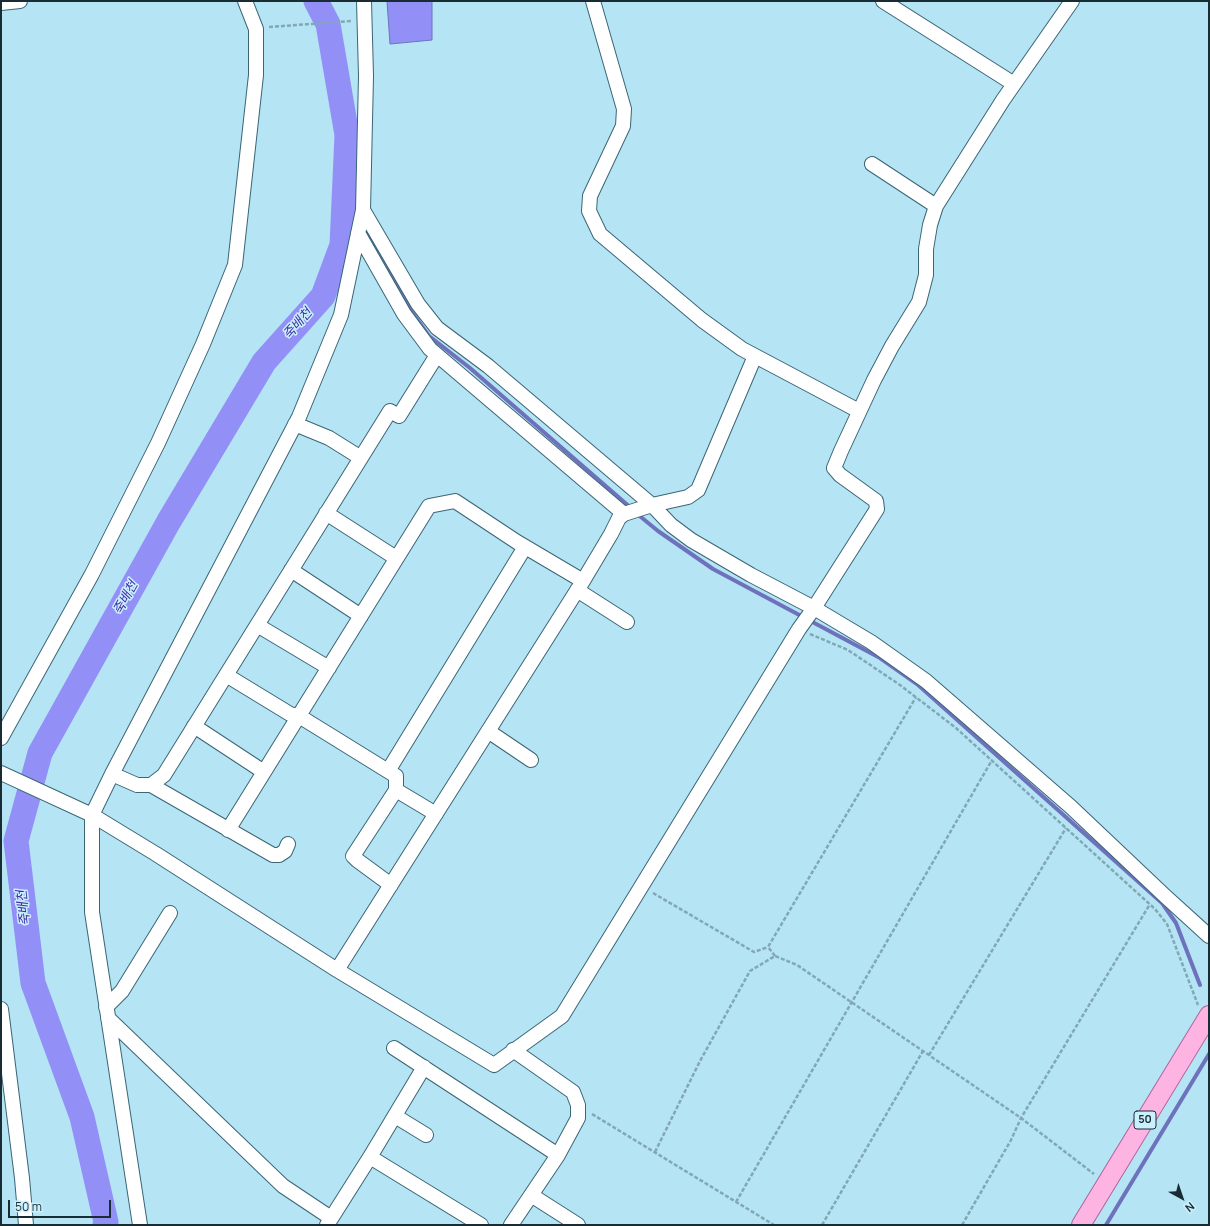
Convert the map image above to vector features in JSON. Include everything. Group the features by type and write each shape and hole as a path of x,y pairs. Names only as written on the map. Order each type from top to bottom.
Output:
{"main road":[{"name":"50","path":"1081,1225 1207,1019"}],"street":[{"path":"1,3 20,1"},
{"path":"1,738 92,574 158,443 203,344 235,264 256,75 256,29 244,1"},
{"path":"140,1225 92,912 92,815 295,424 341,315 363,211 366,76 364,1"},
{"path":"593,1 624,109 623,126 590,196 590,211 600,234 702,320 742,349 859,411"},
{"path":"883,1 1014,84"},
{"path":"1,773 92,815 156,854 337,970 494,1065 562,1016 801,626 877,509 876,501 840,475 834,468 859,411 892,346 919,302 926,275 926,249 930,225 936,206 1014,84 1072,1"},
{"path":"872,164 936,206"},
{"path":"363,211 418,304 437,328 488,366 671,525 691,540 812,610 871,642 926,681 1071,807 1209,936"},
{"path":"358,232 404,314 430,349 624,514"},
{"path":"151,785 164,775 390,411 399,416 438,355"},
{"path":"337,970 580,586 619,518 624,514 649,506 688,497 698,490 755,356"},
{"path":"295,424 329,438 361,458"},
{"path":"228,830 429,506 455,501 526,547 627,622"},
{"path":"326,514 396,558"},
{"path":"391,885 353,856 393,779 526,547"},
{"path":"291,570 361,616"},
{"path":"257,625 329,668"},
{"path":"226,675 290,714 299,716 393,779 436,814"},
{"path":"194,726 264,772"},
{"path":"488,731 531,760"},
{"path":"112,774 137,785 151,785 272,855 279,855 285,851 288,844"},
{"path":"107,1012 170,913"},
{"path":"1,1009 26,1225"},
{"path":"107,1012 283,1186 329,1222 424,1067"},
{"path":"394,1048 558,1155"},
{"path":"511,1225 558,1155 578,1118 578,1105 573,1092 513,1050"},
{"path":"395,1116 426,1135"},
{"path":"370,1157 481,1225"},
{"path":"531,1196 578,1225"}],"path":[{"path":"265,28 352,21"},
{"path":"801,626 848,650 916,697 956,728 1150,904 1167,924 1207,1019"},
{"path":"642,886 754,952 768,947 916,697"},
{"path":"736,1202 992,760"},
{"path":"929,1055 1066,828"},
{"path":"962,1225 1011,1140 1021,1118 1150,904"},
{"path":"768,947 775,956 797,965 1021,1118 1106,1183"},
{"path":"655,1152 700,1061 750,971 775,956"},
{"path":"822,1225 923,1051"},
{"path":"578,1105 774,1225"}],"shaded area":[{"path":"387,1 432,1 432,40 390,44"}],"waterway":[{"name":"죽배천","path":"105,1225 106,1222 82,1117 33,983 16,841 40,753 169,521 264,362 323,296 342,245 347,135 328,24 316,1"},
{"path":"345,191 358,215"},
{"path":"364,226 411,311 429,336 470,368 631,508"},
{"path":"636,513 658,531 713,569 880,658 917,684 1162,903 1176,923 1200,985"},
{"path":"1106,1225 1209,1054"}]}
